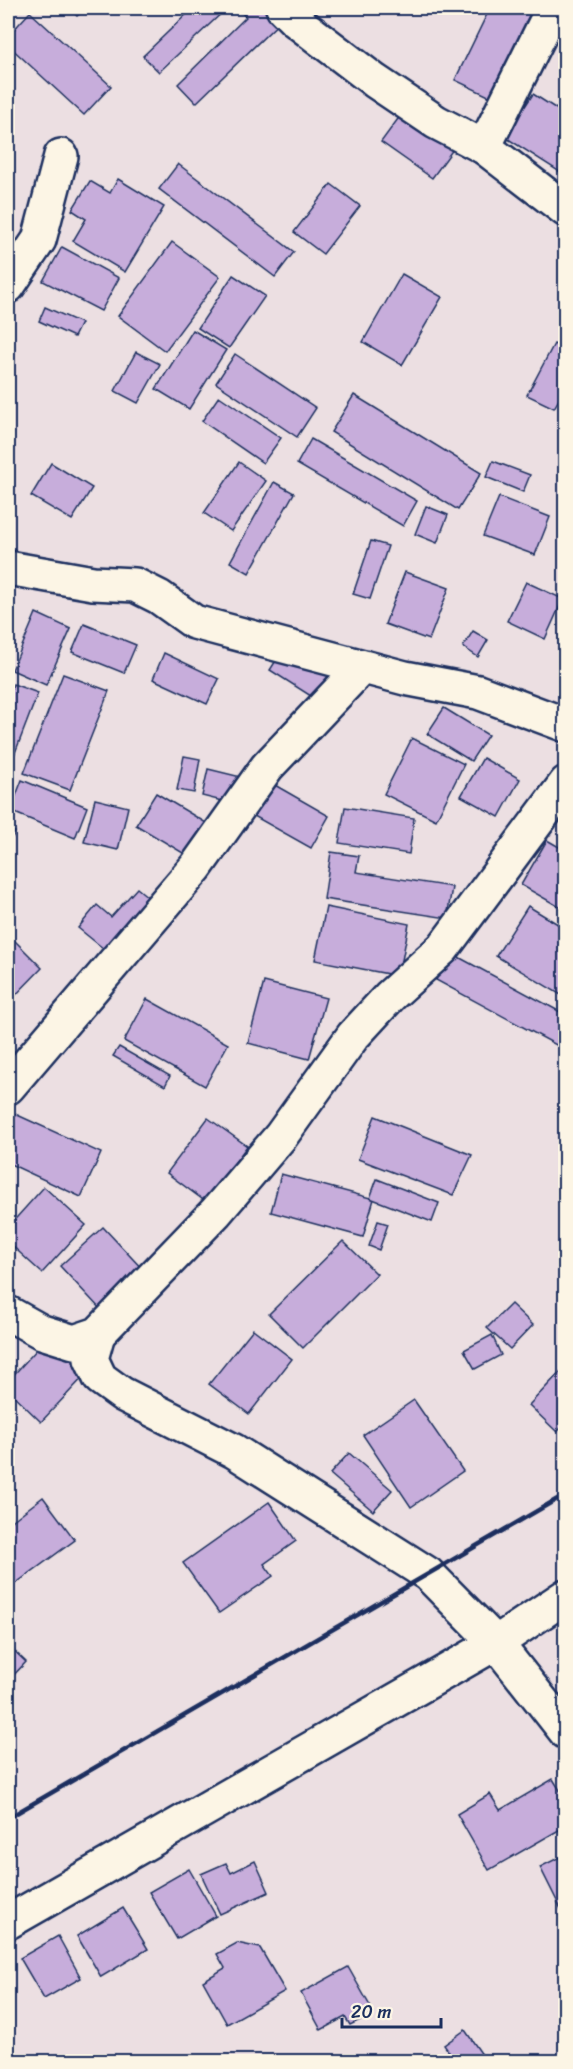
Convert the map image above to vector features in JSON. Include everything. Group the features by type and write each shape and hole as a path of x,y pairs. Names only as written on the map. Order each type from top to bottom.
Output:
{"street":[{"path":"283,8 295,20 375,81 436,122 484,147 566,210"},
{"path":"484,147 553,8"},
{"path":"8,286 39,240 61,156"},
{"path":"8,568 93,583 135,585 159,597 194,622 362,667 478,692 566,725"},
{"path":"8,1087 196,867 267,767 362,667"},
{"path":"8,1313 42,1332 74,1342 98,1334 216,1212 281,1136 353,1036 390,996 443,948 566,783"},
{"path":"98,1334 91,1359 100,1378 122,1394 234,1451 428,1574 496,1644 566,1732"},
{"path":"8,1922 496,1644 566,1596"}],"building":[{"path":"69,8 86,8 77,16"},
{"path":"193,8 227,8 159,72 143,56"},
{"path":"237,8 286,8 290,12 196,103 178,84 246,17"},
{"path":"490,8 545,8 499,101 455,80"},
{"path":"30,12 111,86 84,115 8,45 8,36"},
{"path":"533,94 566,115 566,176 505,137"},
{"path":"403,112 454,148 432,178 381,142"},
{"path":"178,164 294,252 275,277 159,189"},
{"path":"118,179 164,207 125,272 73,241 86,219 72,210 90,181 110,193"},
{"path":"331,184 360,206 323,254 294,232"},
{"path":"172,242 220,277 165,351 118,316"},
{"path":"62,247 119,278 101,311 43,281"},
{"path":"402,274 442,297 402,365 363,342"},
{"path":"233,275 265,296 229,348 198,328"},
{"path":"45,307 81,323 74,337 39,321"},
{"path":"193,330 226,350 189,409 156,389"},
{"path":"554,344 566,350 566,387 554,408 527,395"},
{"path":"136,352 160,364 138,403 115,391"},
{"path":"235,354 316,408 297,437 216,383"},
{"path":"354,395 481,473 458,510 331,432"},
{"path":"219,396 281,438 263,463 202,421"},
{"path":"311,439 417,501 403,526 297,464"},
{"path":"493,461 530,475 523,492 486,477"},
{"path":"239,462 266,481 231,531 204,513"},
{"path":"51,463 92,488 72,520 31,496"},
{"path":"274,482 294,493 249,573 230,562"},
{"path":"499,497 550,517 535,555 483,536"},
{"path":"426,506 448,515 437,543 415,534"},
{"path":"371,541 388,546 370,599 353,594"},
{"path":"405,572 449,588 429,640 385,624"},
{"path":"526,582 563,599 545,639 507,621"},
{"path":"36,613 71,629 46,685 12,670"},
{"path":"84,624 136,645 124,673 72,652"},
{"path":"473,631 488,640 478,657 463,647"},
{"path":"284,648 329,676 314,698 270,670"},
{"path":"164,653 219,679 207,704 153,679"},
{"path":"63,674 109,691 70,790 24,773"},
{"path":"13,684 38,693 8,771 8,699"},
{"path":"444,708 488,735 471,761 427,734"},
{"path":"412,738 464,764 436,820 384,794"},
{"path":"184,756 200,759 194,793 177,790"},
{"path":"483,758 520,779 499,817 461,796"},
{"path":"208,769 249,779 242,806 202,796"},
{"path":"22,780 87,807 75,838 10,811"},
{"path":"273,784 329,816 311,848 254,816"},
{"path":"156,793 213,827 193,859 136,825"},
{"path":"95,799 128,807 118,850 84,842"},
{"path":"345,807 414,818 409,854 339,843"},
{"path":"8,828 15,832 8,845"},
{"path":"547,840 566,851 566,904 563,909 521,885"},
{"path":"331,852 359,856 356,872 452,887 447,918 324,899"},
{"path":"137,888 154,902 109,953 78,928 97,905 111,917"},
{"path":"528,906 566,929 566,998 496,956"},
{"path":"326,907 409,924 399,976 315,960"},
{"path":"8,934 42,968 8,1003"},
{"path":"451,953 566,1015 566,1037 560,1047 436,980"},
{"path":"264,982 326,998 309,1059 248,1043"},
{"path":"147,999 228,1044 205,1086 124,1041"},
{"path":"119,1047 170,1076 165,1086 113,1056"},
{"path":"13,1113 101,1153 81,1197 8,1163 8,1125"},
{"path":"375,1116 472,1155 453,1195 358,1159"},
{"path":"208,1118 247,1146 206,1202 167,1173"},
{"path":"281,1174 374,1199 363,1237 271,1212"},
{"path":"377,1179 439,1203 432,1222 370,1198"},
{"path":"44,1187 86,1225 42,1273 8,1242 8,1227"},
{"path":"378,1221 388,1224 379,1250 369,1246"},
{"path":"103,1227 145,1272 102,1311 60,1266"},
{"path":"343,1241 377,1274 303,1348 269,1314"},
{"path":"511,1304 533,1325 510,1349 487,1328"},
{"path":"253,1329 292,1359 249,1414 209,1384"},
{"path":"492,1335 501,1355 475,1369 464,1350"},
{"path":"49,1336 88,1372 41,1422 8,1390 8,1381"},
{"path":"566,1366 566,1423 557,1432 529,1405"},
{"path":"414,1400 463,1471 411,1507 363,1435"},
{"path":"349,1453 392,1490 373,1511 330,1474"},
{"path":"43,1497 75,1540 8,1589 8,1524"},
{"path":"269,1502 296,1541 264,1564 273,1576 219,1613 183,1563"},
{"path":"8,1645 26,1662 8,1681"},
{"path":"553,1779 566,1800 566,1826 489,1870 457,1814 490,1794 500,1810"},
{"path":"566,1854 566,1917 565,1917 540,1867"},
{"path":"255,1861 269,1892 220,1914 201,1874 226,1863 231,1873"},
{"path":"189,1869 216,1916 177,1939 149,1892"},
{"path":"123,1908 148,1949 101,1977 77,1936"},
{"path":"58,1936 81,1978 44,1999 20,1958"},
{"path":"237,1943 260,1948 285,1991 227,2024 203,1981 225,1968 217,1954"},
{"path":"348,1967 374,2013 350,2025 345,2017 321,2030 301,1993"},
{"path":"465,2030 487,2062 456,2062 444,2045"}],"railway":[{"path":"8,1818 566,1494"}]}
